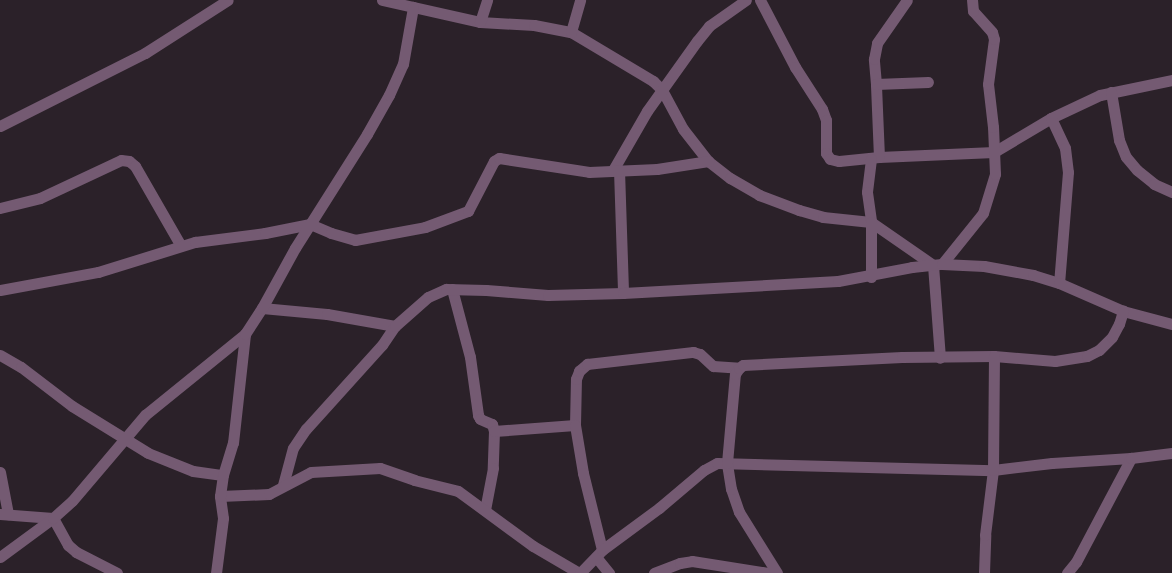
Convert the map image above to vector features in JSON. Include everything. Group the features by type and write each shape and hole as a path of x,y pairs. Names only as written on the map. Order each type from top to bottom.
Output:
{"street":[{"path":"0,126 145,53 228,0"},
{"path":"382,0 480,22 534,25 571,32 646,77 662,90 683,128 708,161 730,178 759,195 799,210 823,217 871,222 938,265"},
{"path":"480,22 487,0"},
{"path":"571,32 580,0"},
{"path":"623,293 616,170 632,133 709,26 746,0"},
{"path":"760,0 795,67 822,109 826,120 826,153 830,159 839,161 994,152 1051,118 1111,92 1172,80"},
{"path":"871,276 871,222 867,192 875,158 876,84 874,59 877,43 907,0"},
{"path":"940,358 938,265 983,213 994,174 988,84 994,39 992,32 973,11 972,0"},
{"path":"0,556 53,518 96,476 123,439 161,400 244,334 262,308 294,248 389,95 403,64 413,7"},
{"path":"876,84 928,82"},
{"path":"1111,92 1119,140 1126,157 1137,170 1154,184 1172,192"},
{"path":"1051,118 1065,148 1068,172 1059,283"},
{"path":"0,290 98,272 195,242 265,233 310,224 354,240 425,227 468,211 494,161 499,158 588,172 657,169 708,161"},
{"path":"0,208 40,198 121,160 135,166 181,246"},
{"path":"282,485 293,448 306,429 382,345 396,326 428,297 446,289 548,295 623,293 838,281 938,265 984,266 1033,275 1059,283 1123,311 1172,324"},
{"path":"452,289 470,358 478,415 480,419 492,424 494,431 493,468 485,510"},
{"path":"262,308 327,314 396,326"},
{"path":"777,573 740,512 731,489 727,463 735,374 739,368 744,365 873,358 994,356 1055,361 1087,356 1099,350 1120,324 1123,311"},
{"path":"216,573 222,518 220,496 223,475 232,442 244,334"},
{"path":"609,573 599,554 575,425 576,380 579,371 587,364 693,352 700,354 713,366 739,368"},
{"path":"0,355 20,367 72,406 123,439 174,465 193,471 223,475"},
{"path":"984,573 985,535 993,470 994,356"},
{"path":"494,431 575,425"},
{"path":"220,496 268,494 282,485 311,472 380,468 414,480 458,491 533,546 580,573 599,554 660,508 704,470 717,463 993,470 1052,463 1172,454"},
{"path":"1067,573 1076,562 1131,458"},
{"path":"0,476 4,514 53,518"},
{"path":"53,518 68,545 76,552 117,573"},
{"path":"654,573 680,563 706,568 769,573"}]}
